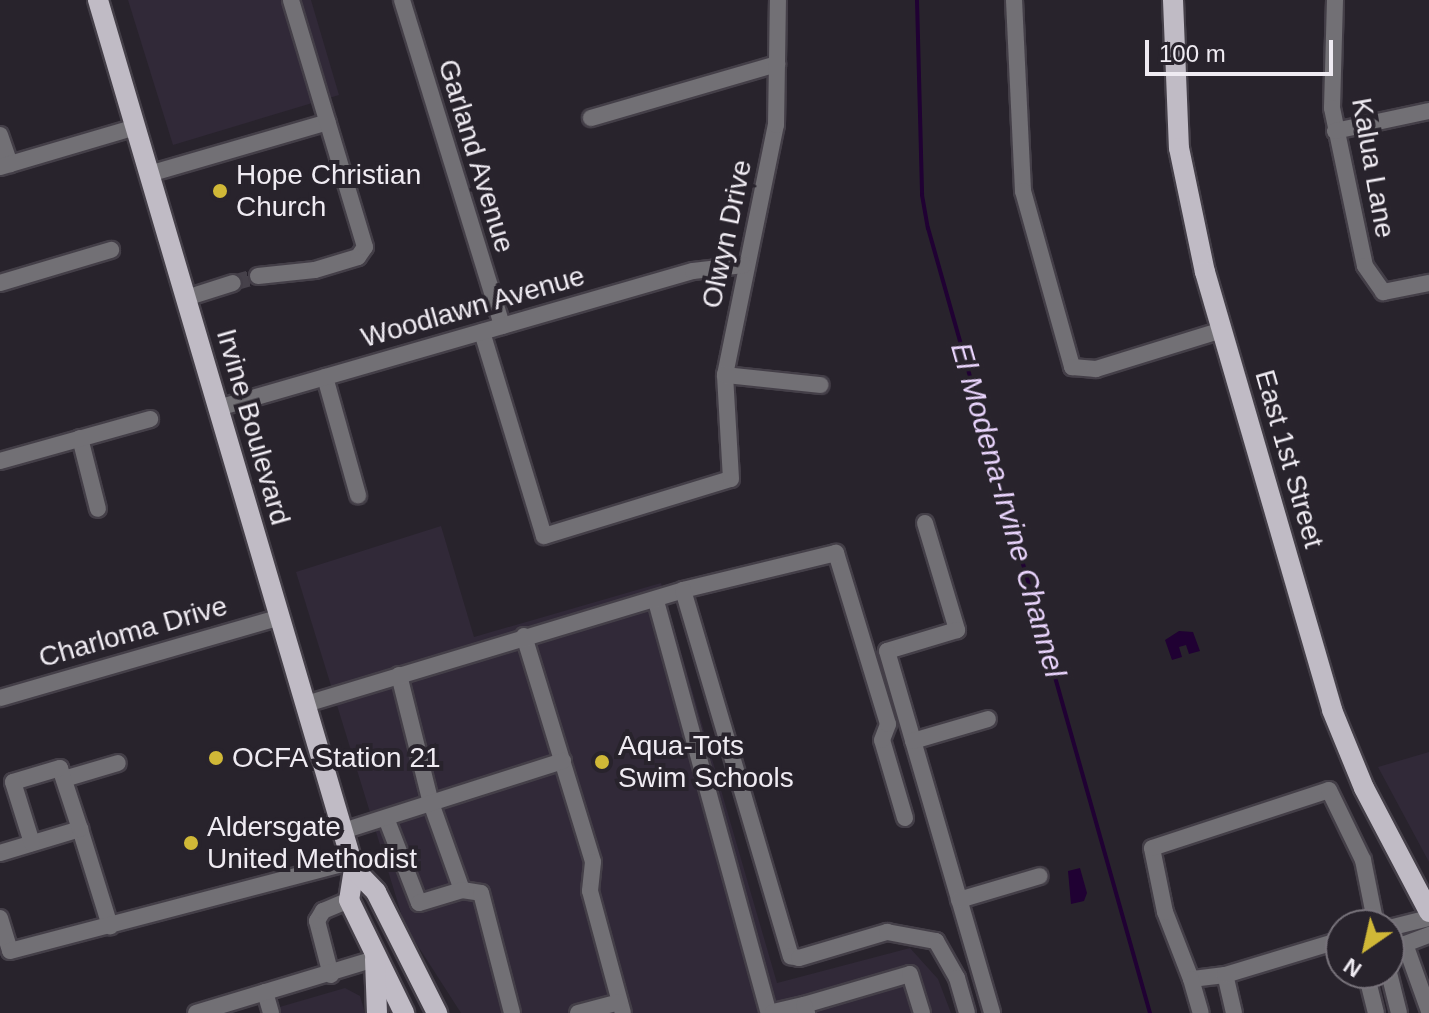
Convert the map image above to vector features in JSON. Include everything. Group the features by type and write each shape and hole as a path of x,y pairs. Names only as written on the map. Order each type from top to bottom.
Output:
{"main road":[{"name":"Irvine Boulevard","path":"98,0 353,865 349,900"},
{"name":"East 1st Street","path":"1173,0 1179,148 1222,330 1332,710 1364,788 1429,915"},
{"name":"Irvine Boulevard","path":"353,865 376,892 437,1013"},
{"path":"349,900 375,959 404,1013"},
{"path":"375,959 377,1013"}],"street":[{"path":"258,276 294,275 364,251 291,0"},
{"name":"Garland Avenue","path":"402,0 502,326"},
{"name":"Olwyn Drive","path":"482,332 544,536 731,479 725,375 744,265 769,169 777,64 778,0"},
{"path":"1014,0 1023,191 1072,367 1096,369 1222,330"},
{"name":"Kalua Lane","path":"1335,0 1335,131 1365,266 1383,292 1429,283"},
{"path":"591,118 777,64"},
{"path":"1335,131 1429,111"},
{"path":"149,174 328,122"},
{"path":"0,135 5,165 136,127"},
{"path":"0,283 111,250"},
{"name":"Woodlawn Avenue","path":"218,408 693,271 744,265"},
{"path":"186,298 233,283"},
{"path":"725,375 820,385"},
{"path":"325,377 358,495"},
{"path":"0,461 150,419"},
{"path":"80,438 98,509"},
{"path":"925,523 957,630 887,651 992,1013"},
{"path":"306,704 644,600 656,601 683,590 836,553 888,724 882,740 905,818"},
{"path":"683,590 791,956 799,958 887,932 936,941 957,978 967,1013"},
{"path":"656,601 771,1012 806,1009 910,974 922,1013"},
{"name":"Charloma Drive","path":"0,698 280,617"},
{"path":"524,636 593,862 590,891 621,1007 578,1013"},
{"path":"399,675 431,803 462,890"},
{"path":"913,741 988,719"},
{"path":"343,831 563,761"},
{"path":"64,779 118,763"},
{"path":"32,843 13,782 60,768 110,926"},
{"path":"1201,1013 1165,912 1152,848 1329,790 1363,860 1373,909"},
{"path":"386,818 419,903 462,890 481,893 512,1013"},
{"path":"0,853 80,829"},
{"path":"0,918 10,951 353,865"},
{"path":"959,900 1040,876"},
{"path":"331,975 317,921 323,911 349,900"},
{"path":"1405,923 1429,915"},
{"path":"1405,944 1429,935"},
{"path":"1191,979 1225,975 1325,945"},
{"path":"201,1012 331,975 375,959"},
{"path":"1405,963 1429,1011"},
{"path":"1225,975 1234,1013"},
{"path":"1370,989 1376,1013"},
{"path":"1393,989 1399,1013"},
{"path":"265,992 271,1013"}],"shaded area":[{"path":"128,0 311,0 339,95 173,145"},
{"path":"441,526 474,637 661,583 777,983 910,948 938,979 951,1013 461,1013 405,926 296,572"},
{"path":"1179,631 1193,632 1200,651 1189,654 1186,645 1179,647 1182,657 1172,660 1165,640"},
{"path":"1429,752 1429,862 1378,767"},
{"path":"1080,868 1087,893 1084,901 1071,904 1068,871"},
{"path":"345,988 360,996 365,1013 259,1013"}],"waterway":[{"name":"El Modena-Irvine Channel","path":"917,0 922,195 928,228 1150,1013"}],"tunnel":[{"path":"233,283 258,276"}],"place":[{"name":"Hope Christian Church","path":"220,191"},
{"name":"OCFA Station 21","path":"216,758"},
{"name":"Aqua-Tots Swim Schools","path":"602,762"},
{"name":"Aldersgate United Methodist","path":"191,843"}]}
